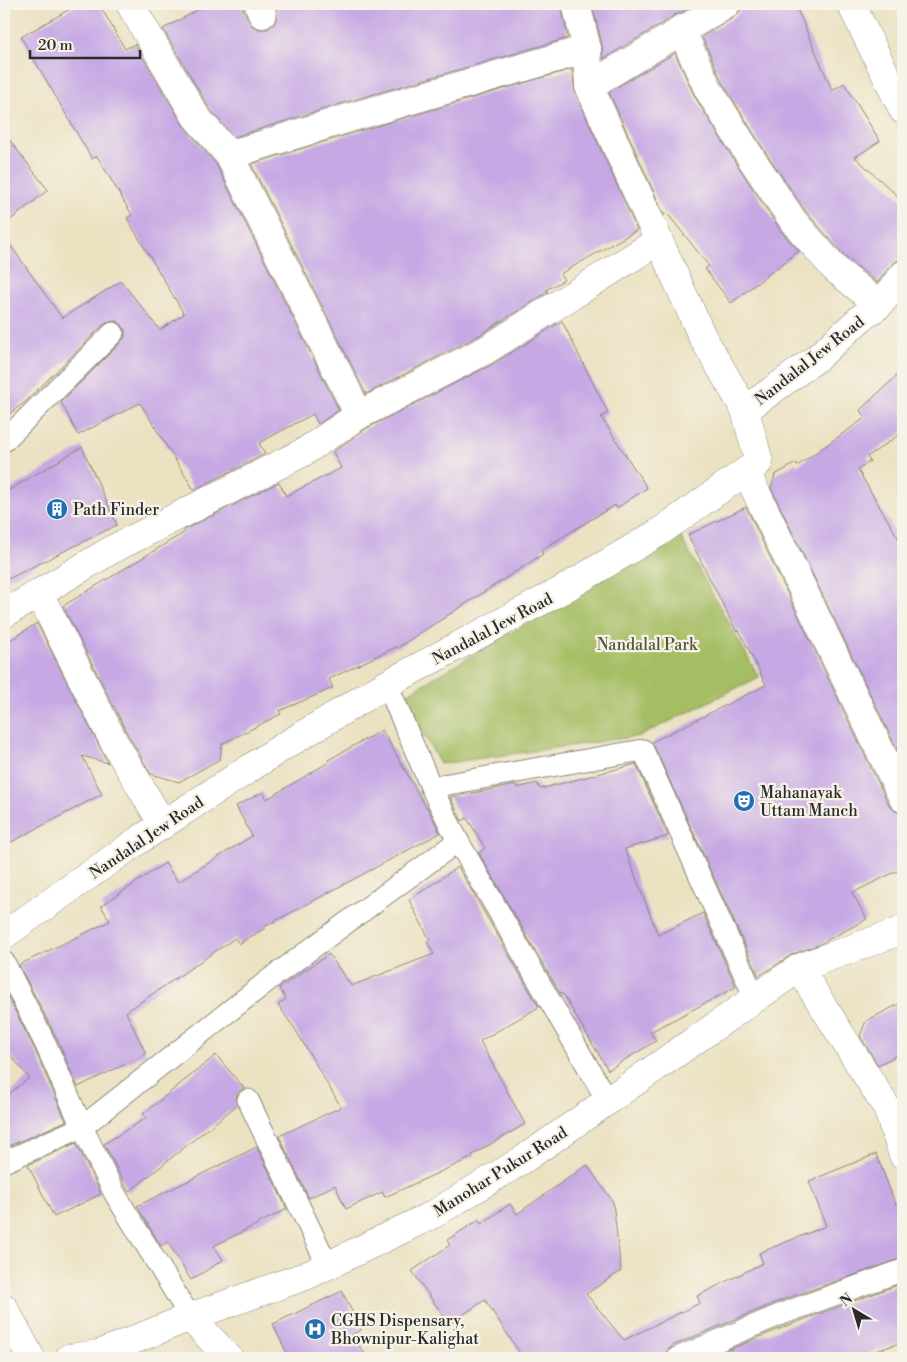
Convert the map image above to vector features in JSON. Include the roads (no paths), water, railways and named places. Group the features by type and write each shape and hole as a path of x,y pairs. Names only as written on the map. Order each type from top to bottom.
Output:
{"street":[{"path":"130,4 196,117 228,155 359,414"},
{"path":"576,4 586,49 589,86 702,336 745,410"},
{"path":"589,86 681,29 726,4"},
{"path":"851,4 903,110"},
{"path":"681,29 708,89 794,222 835,269 879,305"},
{"path":"228,155 586,49"},
{"path":"6,608 38,593 113,549 304,452 359,414 486,350 658,241"},
{"name":"Nandalal Jew Road","path":"4,935 138,840 281,748 387,684 578,581 658,533 759,462 745,410 817,358 861,318 879,305 903,275"},
{"path":"746,471 903,798"},
{"path":"38,593 114,742 163,825"},
{"name":"Manohar Pukur Road","path":"69,1358 99,1354 308,1275 434,1214 524,1159 800,968 903,931"},
{"path":"800,968 887,1108 903,1155"},
{"path":"4,1308 32,1358"},
{"path":"190,1318 229,1358"}],"lane":[{"path":"4,441 113,333"},
{"path":"387,684 431,787 458,841 608,1102"},
{"path":"431,787 643,750 755,998"},
{"path":"4,1162 82,1127 270,980 458,841"},
{"path":"4,962 46,1045 82,1127 115,1194 190,1318"},
{"path":"248,1100 328,1266"},
{"path":"677,1358 784,1313 903,1270"}],"place":[{"name":"Path Finder","path":"57,509"},
{"name":"Mahanayak Uttam Manch","path":"744,801"},
{"name":"CGHS Dispensary, Bhownipur-Kalighat","path":"315,1329"}],"park label":[{"name":"Nandalal Park","path":"647,644"}]}
